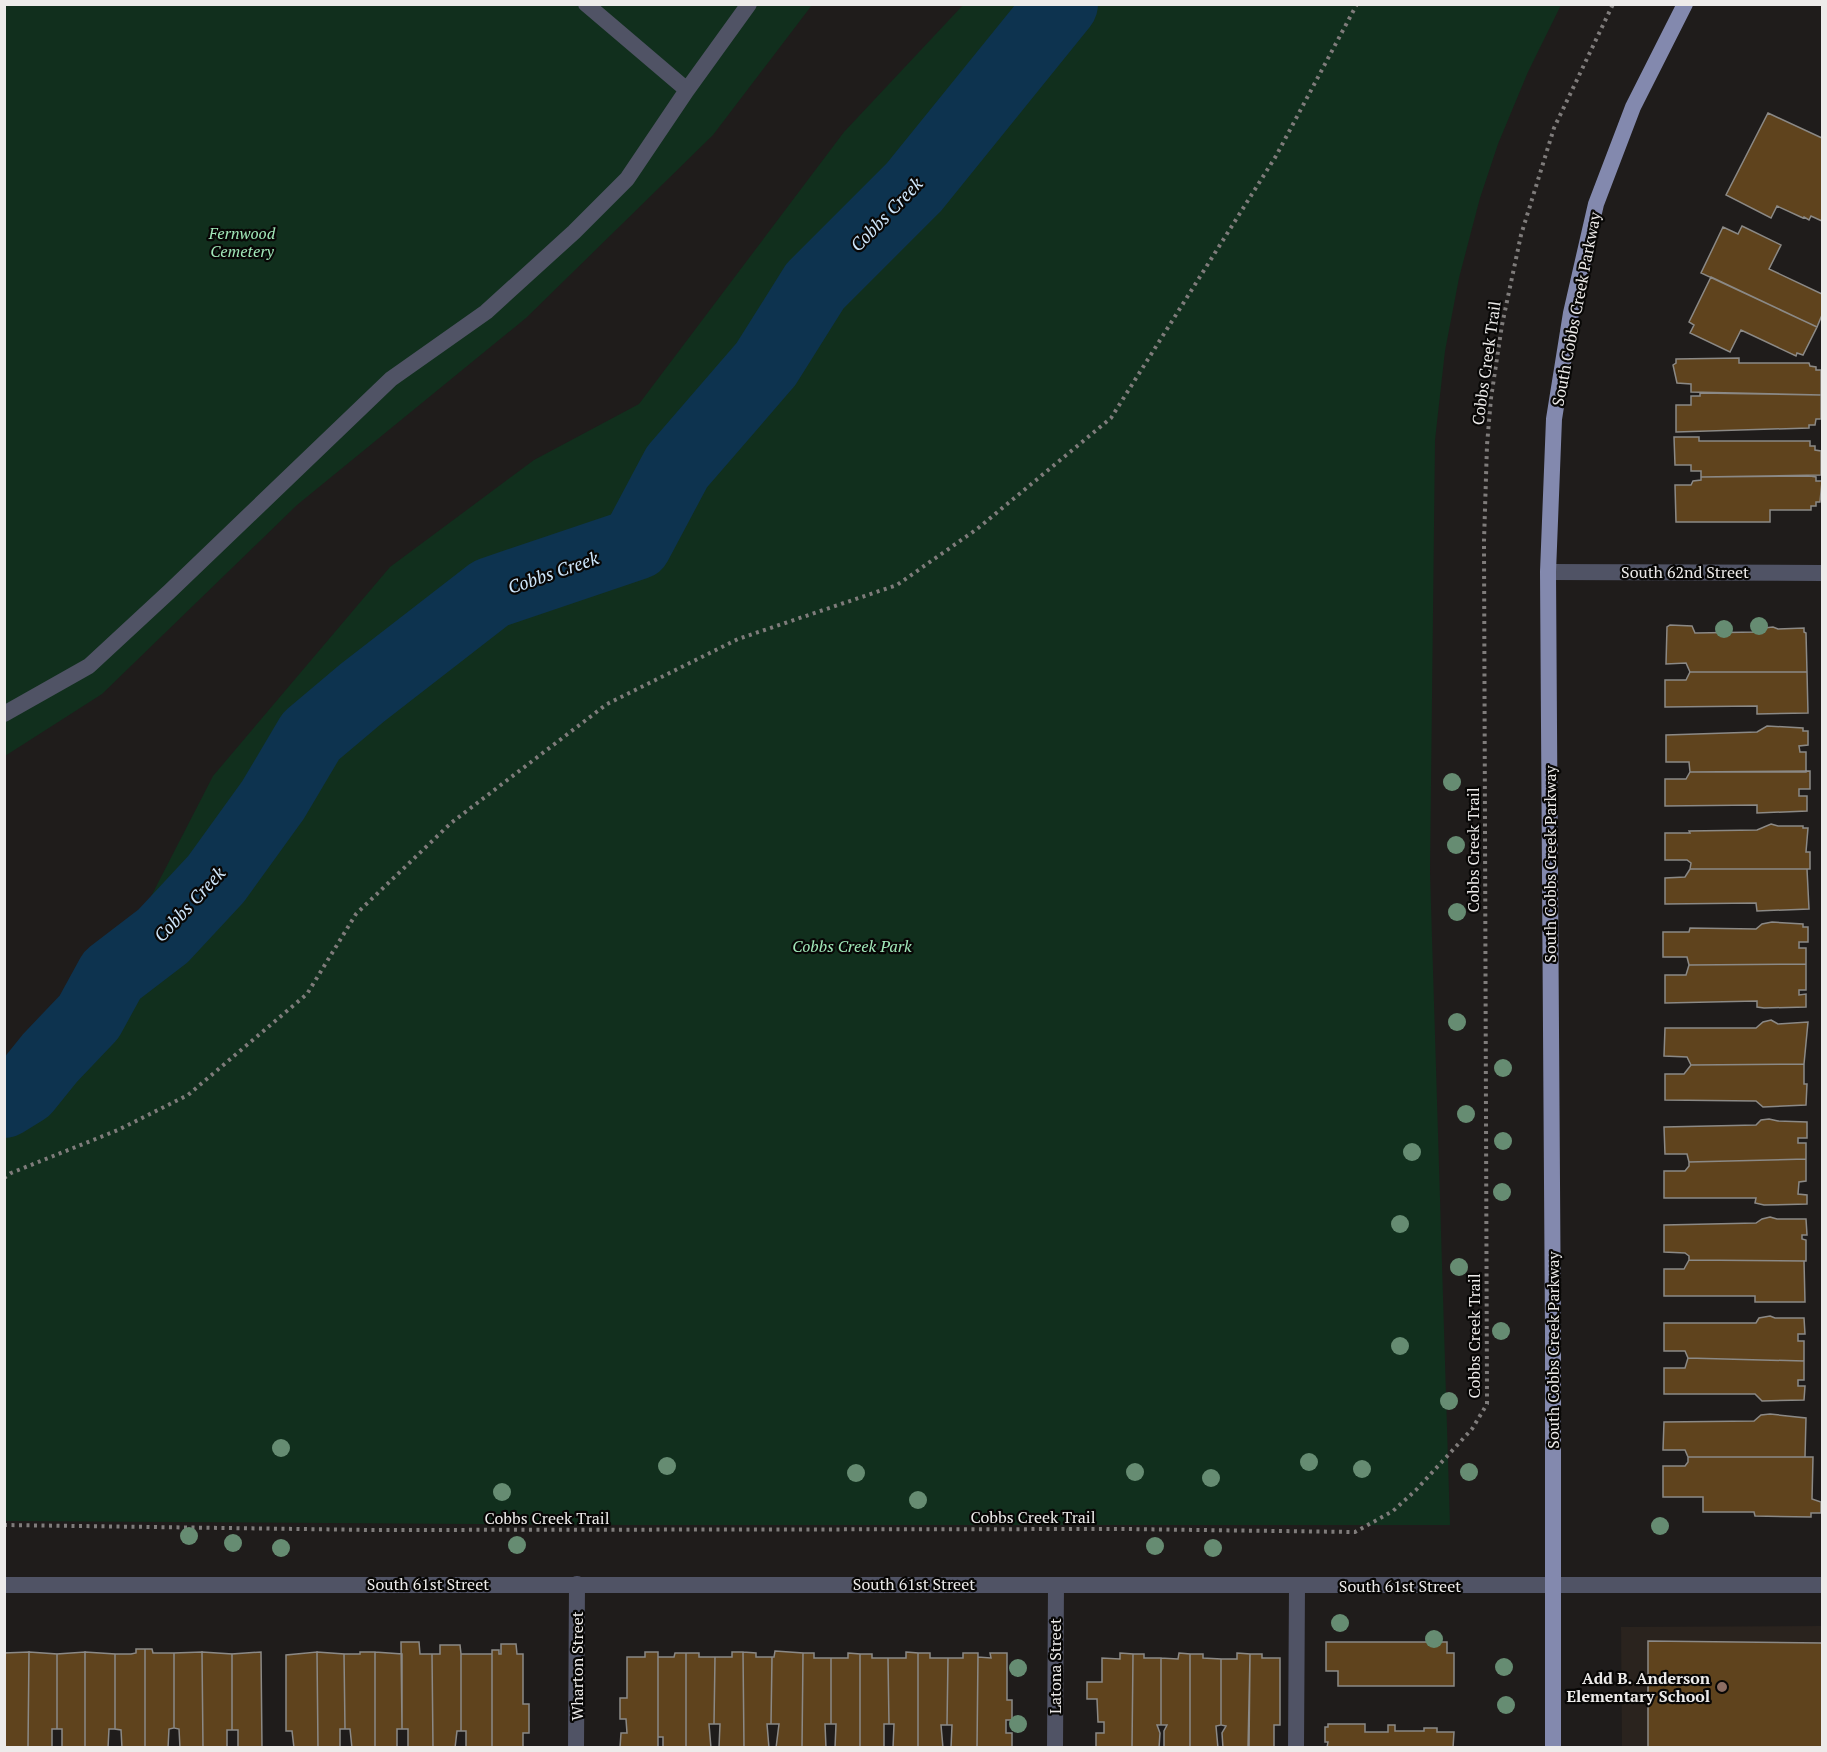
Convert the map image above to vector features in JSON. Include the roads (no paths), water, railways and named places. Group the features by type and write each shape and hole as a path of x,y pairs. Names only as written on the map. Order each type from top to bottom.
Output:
{"main road":[{"name":"South Cobbs Creek Parkway","path":"1553,1748 1548,572 1554,419 1571,313 1596,204 1633,107 1685,4"}],"street":[{"path":"586,4 687,90"},
{"path":"4,714 89,666 391,380 486,312 547,256 627,179 749,4"},
{"name":"South 62nd Street","path":"1548,572 1822,573"},
{"name":"Wharton Street","path":"576,1748 577,1584"},
{"name":"South 61st Street","path":"4,1585 1056,1584 1554,1587 1822,1585"},
{"name":"Latona Street","path":"1055,1748 1056,1584"},
{"path":"1296,1748 1297,1586"}],"waterway":[{"name":"Cobbs Creek","path":"4,1102 25,1089 50,1058 89,1017 112,975 163,936 216,879 273,800 311,736 362,693 491,593 636,544 677,467 766,364 815,286 914,187 1062,4"}],"place":[{"name":"Add B. Anderson Elementary School","path":"1722,1687"}],"park label":[{"name":"Fernwood Cemetery","path":"242,242"},
{"name":"Cobbs Creek Park","path":"852,946"}]}
